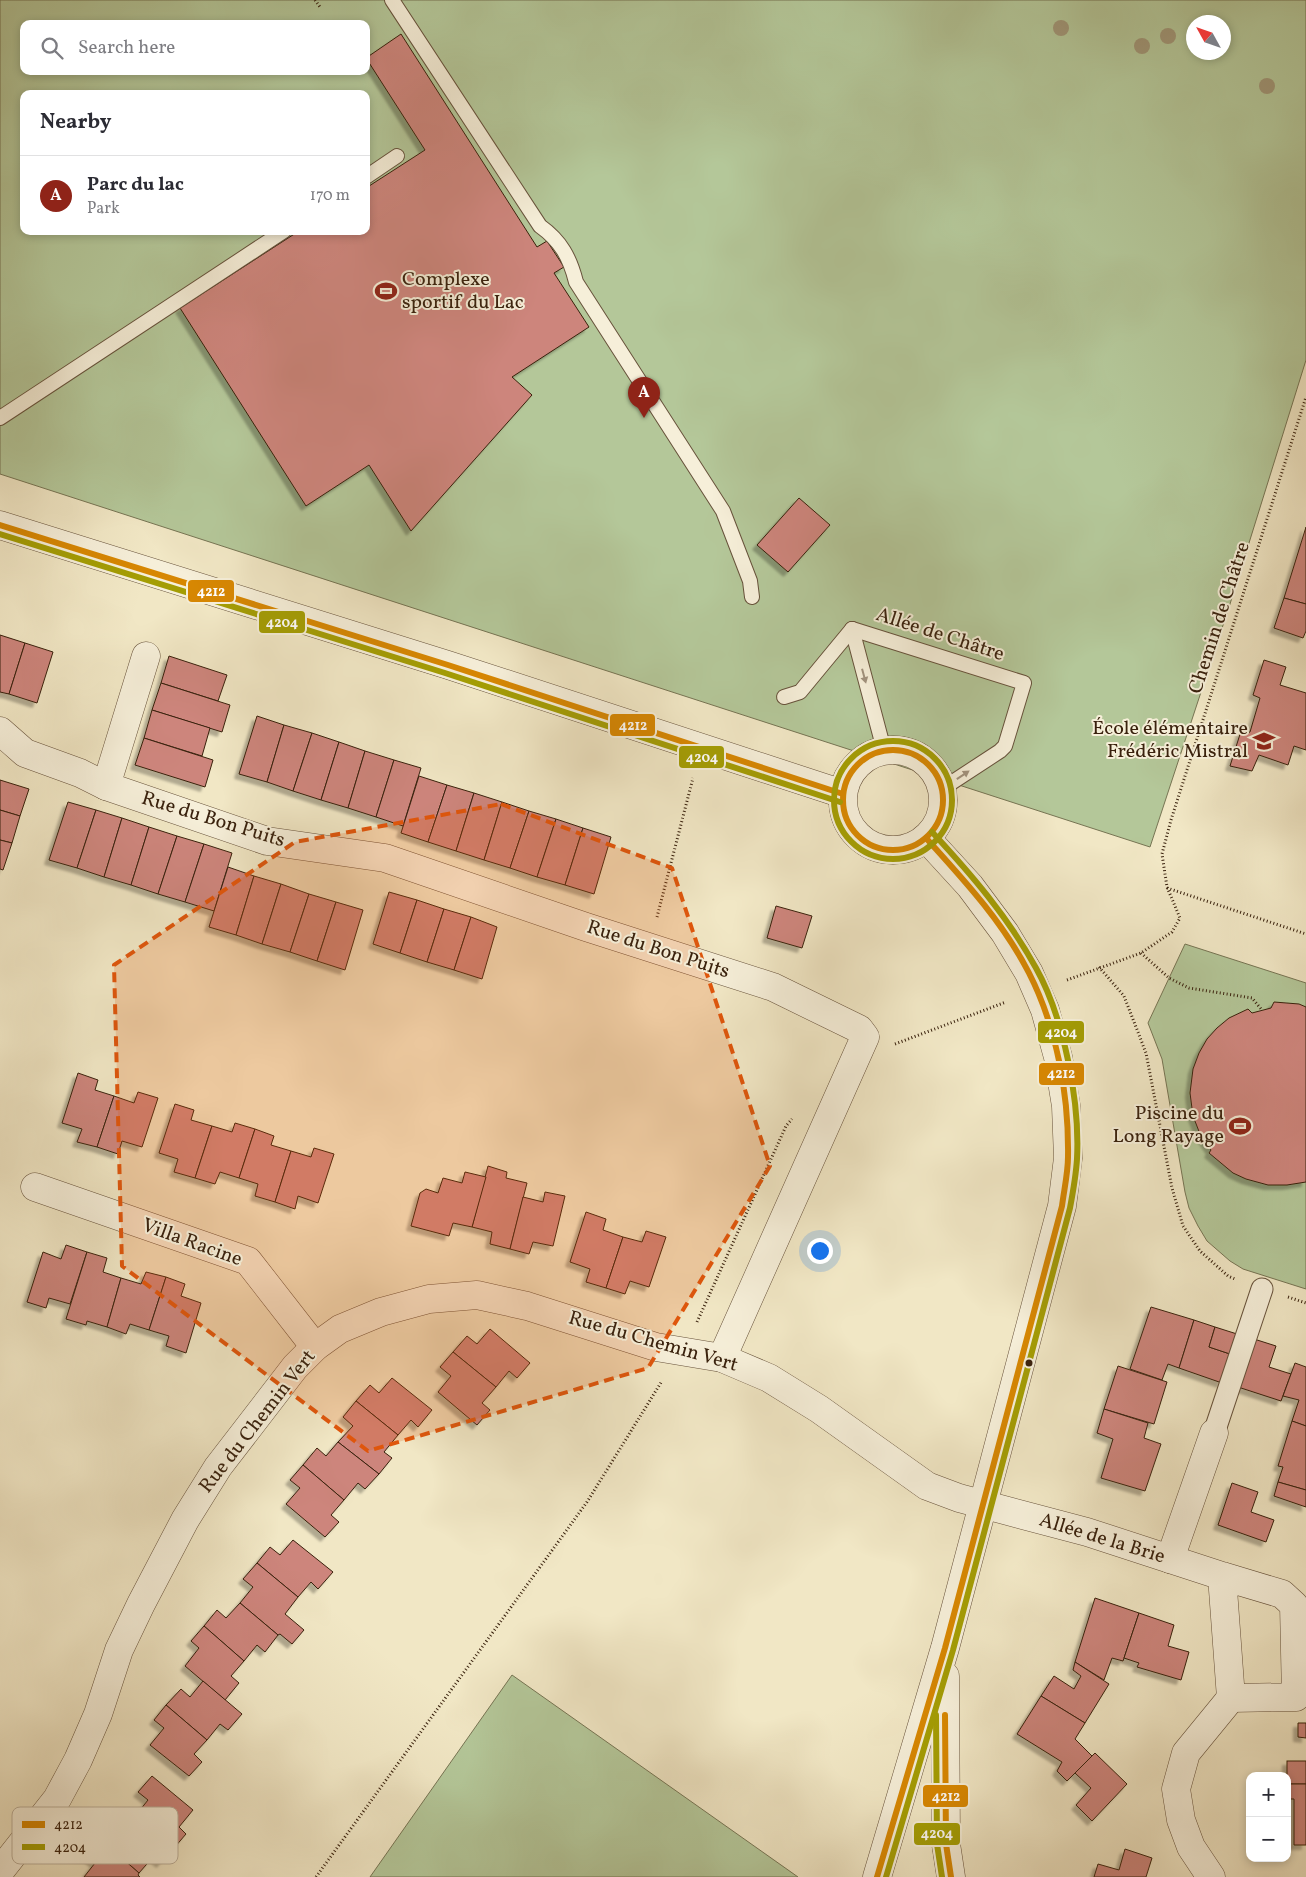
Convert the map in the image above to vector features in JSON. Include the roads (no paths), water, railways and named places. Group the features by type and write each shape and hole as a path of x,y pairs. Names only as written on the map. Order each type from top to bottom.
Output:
{"street":[{"path":"0,525 448,665 844,794"},
{"path":"106,786 146,656"},
{"name":"Rue du Bon Puits","path":"0,731 25,753 80,773 106,786 267,840 386,858 773,987 859,1029 865,1037 722,1358"},
{"path":"884,750 900,750 915,754 937,774 942,789 944,803 941,816 935,828 926,838 911,847 894,850 877,847 862,839 851,827 844,810 844,794 848,778 857,765 870,755 884,750"},
{"path":"878,1877 945,1648 1062,1206 1068,1158 1066,1106 1058,1057 1045,1010 1029,973 1005,934 970,886 926,838"},
{"name":"Villa Racine","path":"35,1187 248,1261 315,1346"},
{"path":"1170,1559 1262,1289"},
{"name":"Rue du Chemin Vert","path":"51,1807 57,1799 73,1768 98,1714 119,1650 141,1604 185,1520 218,1467 295,1368 315,1346 340,1329 381,1312 429,1298 477,1295 528,1306 656,1347 722,1358 769,1378 819,1409 927,1486 982,1504"},
{"name":"Allée de la Brie","path":"982,1504 1087,1532 1282,1594 1294,1605 1296,1697 1231,1698"},
{"path":"1211,1877 1191,1848 1182,1820 1176,1789 1186,1753 1231,1698 1222,1576"},
{"path":"945,1648 946,1844 950,1877"},
{"name":"Rue du Chemin Vert","path":"0,1871 12,1856"}],"lane":[{"path":"392,0 540,226 552,234 571,263 576,282 723,512 750,581 752,597"},
{"path":"370,174 397,156"},
{"path":"0,418 278,235"},
{"path":"852,629 884,750"},
{"name":"Allée de Châtre","path":"784,697 800,692 852,629 1024,683 1005,746 942,789"}],"place":[{"name":"Complexe sportif du Lac","path":"386,291"},
{"name":"Parc du lac","path":"644,418"},
{"name":"École élémentaire Frédéric Mistral","path":"1264,741"},
{"name":"Piscine du Long Rayage","path":"1240,1126"}]}
